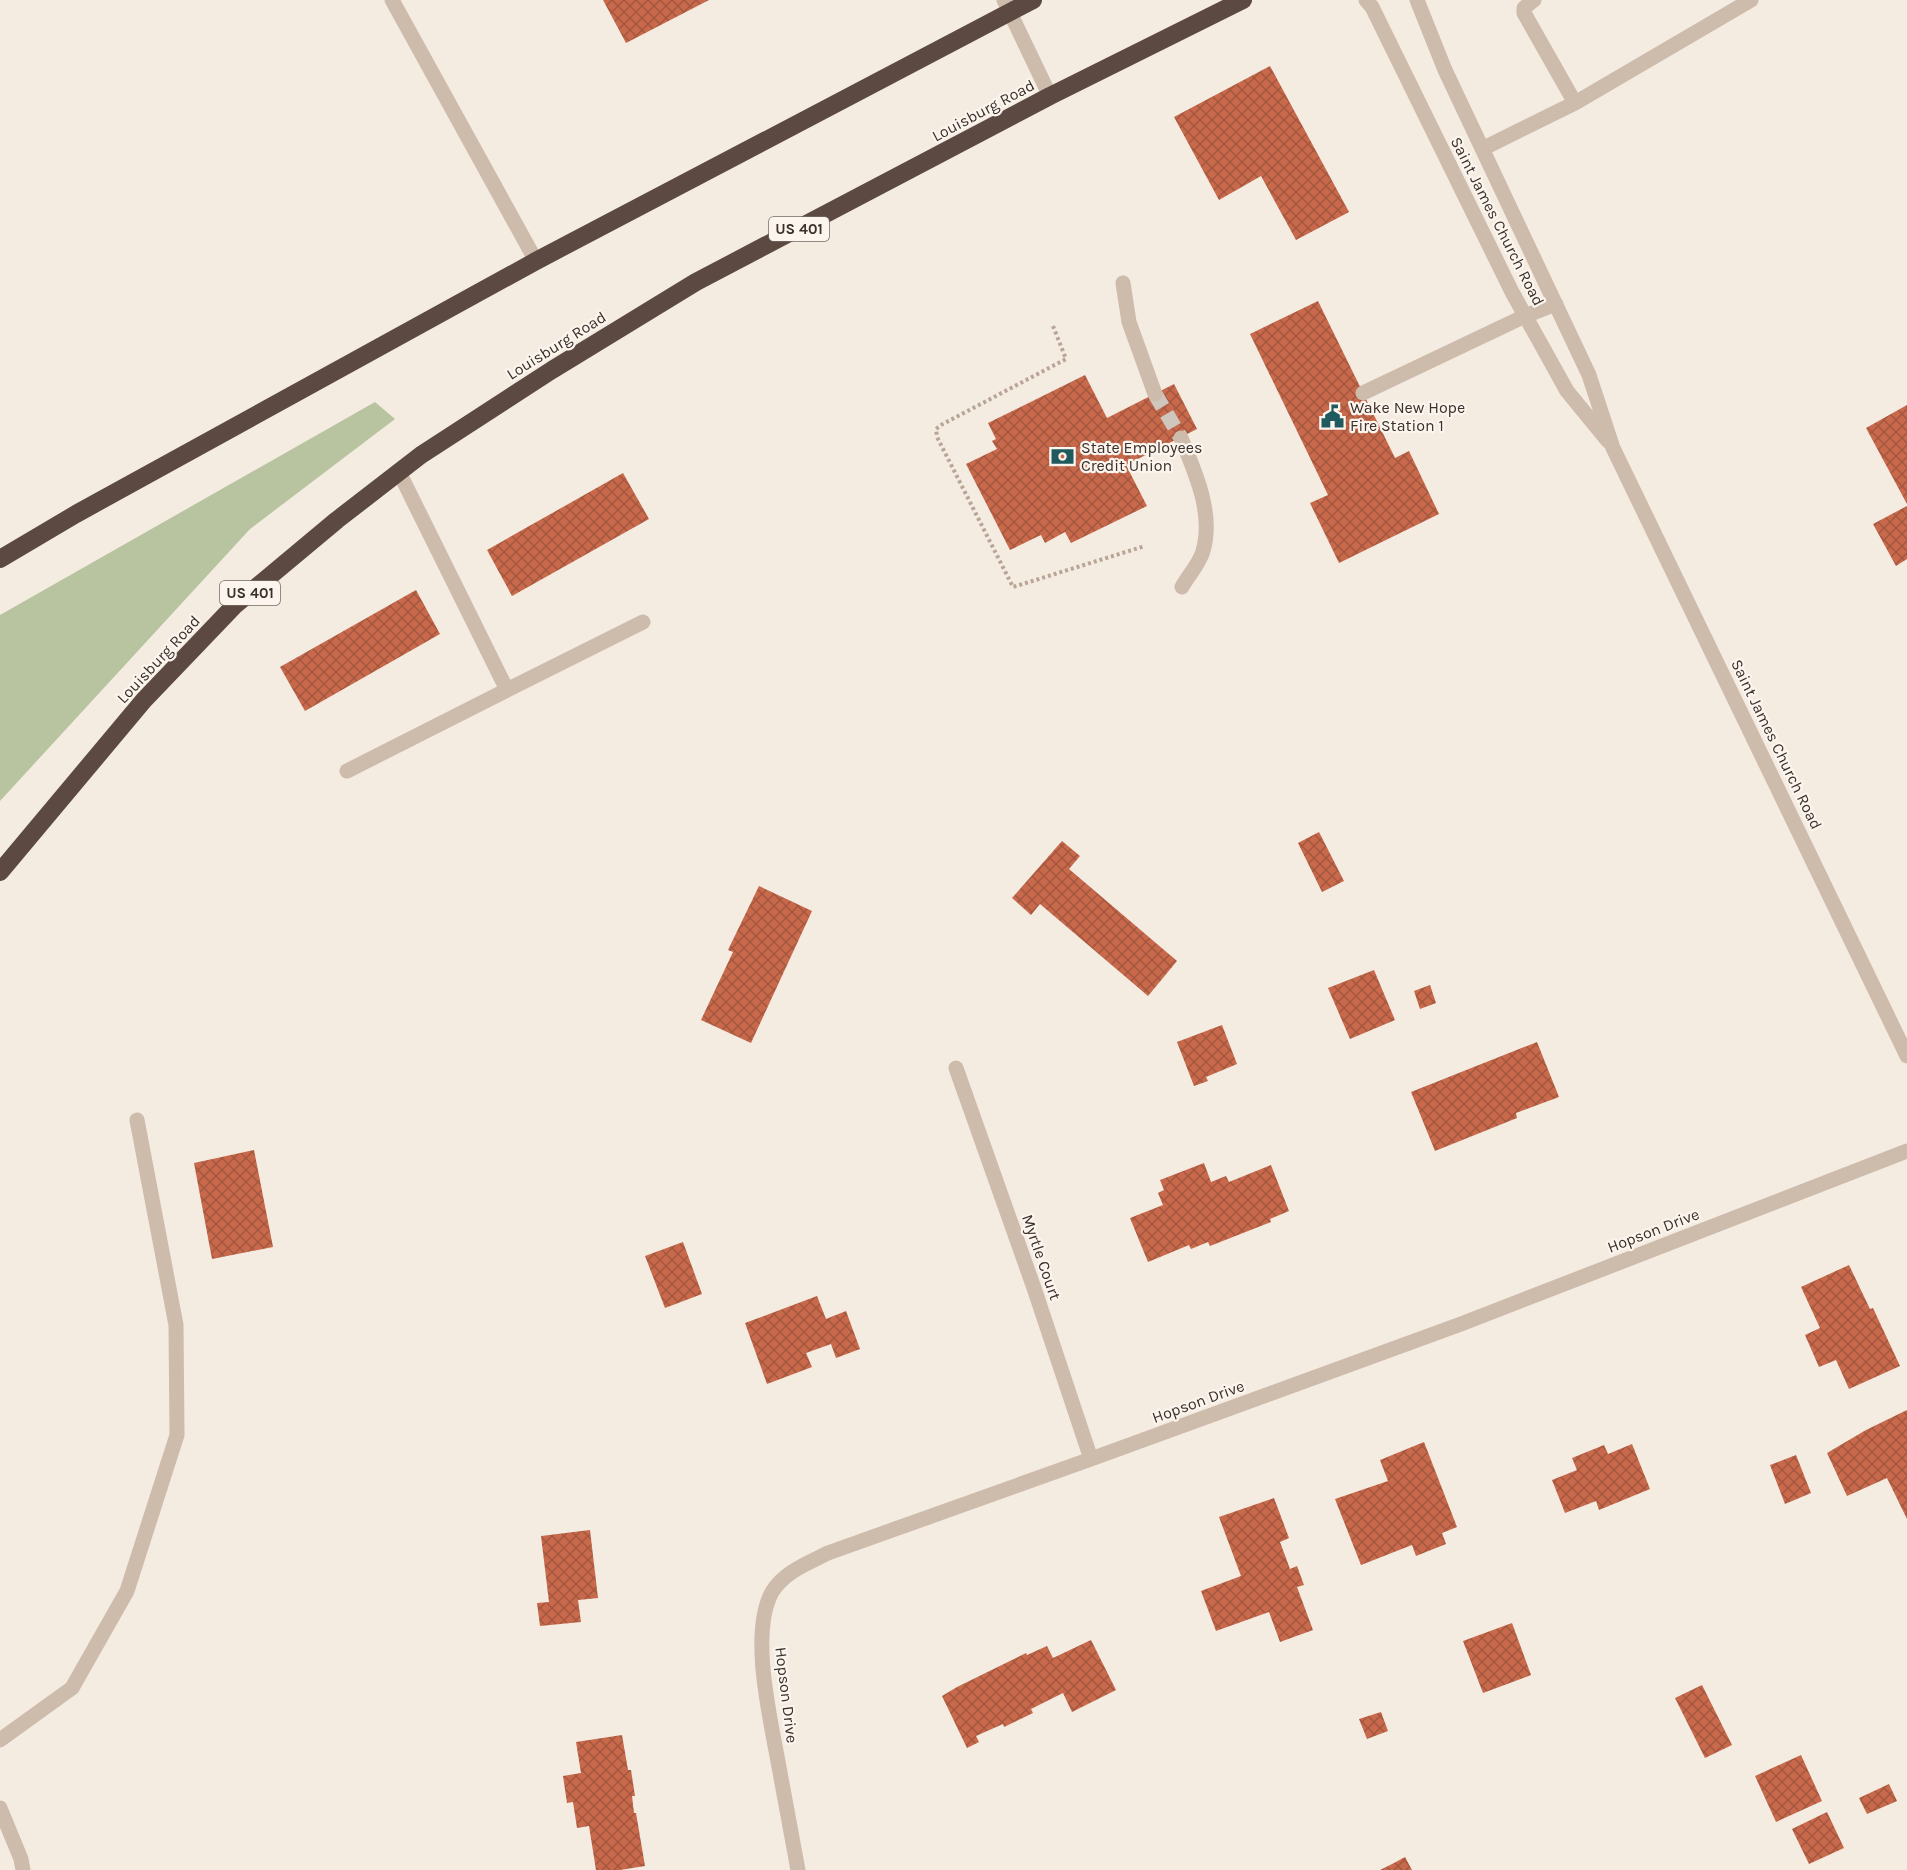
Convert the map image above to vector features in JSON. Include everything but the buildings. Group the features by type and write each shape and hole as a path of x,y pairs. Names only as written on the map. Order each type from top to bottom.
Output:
{"highway":[{"path":"0,559 87,508 536,261 1007,6 1033,0"},
{"name":"Louisburg Road","path":"0,872 144,700 235,605 337,520 421,455 543,376 696,282 1050,96 1244,0"}],"street":[{"path":"392,0 536,261"},
{"name":"Saint James Church Road","path":"1366,0 1372,7 1525,316 1567,391 1613,448"},
{"name":"Saint James Church Road","path":"1417,0 1445,70 1589,375 1613,448 1907,1056"},
{"path":"1534,0 1524,8 1524,13 1575,103"},
{"path":"1482,149 1575,103 1751,0"},
{"path":"1007,6 1050,96"},
{"path":"1123,283 1129,322 1155,394"},
{"path":"1363,393 1525,316 1556,304"},
{"path":"1181,438 1196,475 1206,520 1203,552 1182,587"},
{"path":"399,472 507,690"},
{"path":"347,771 643,622"},
{"name":"Myrtle Court","path":"956,1068 1091,1459"},
{"path":"0,1740 72,1688 127,1591 177,1435 176,1325 137,1120"},
{"name":"Hopson Drive","path":"798,1870 766,1699 762,1657 762,1629 767,1605 773,1591 788,1574 828,1553 1461,1324 1907,1151"},
{"path":"0,1808 21,1859 23,1870"}],"path":[{"path":"1053,326 1066,359 941,425 936,429 937,437 1013,587 1145,546"}],"green space":[{"path":"375,402 395,419 250,529 0,801 0,615"}],"tunnel":[{"path":"1155,394 1181,438"}],"place":[{"name":"Wake New Hope Fire Station 1","path":"1332,416"},
{"name":"State Employees Credit Union","path":"1063,456"}]}
